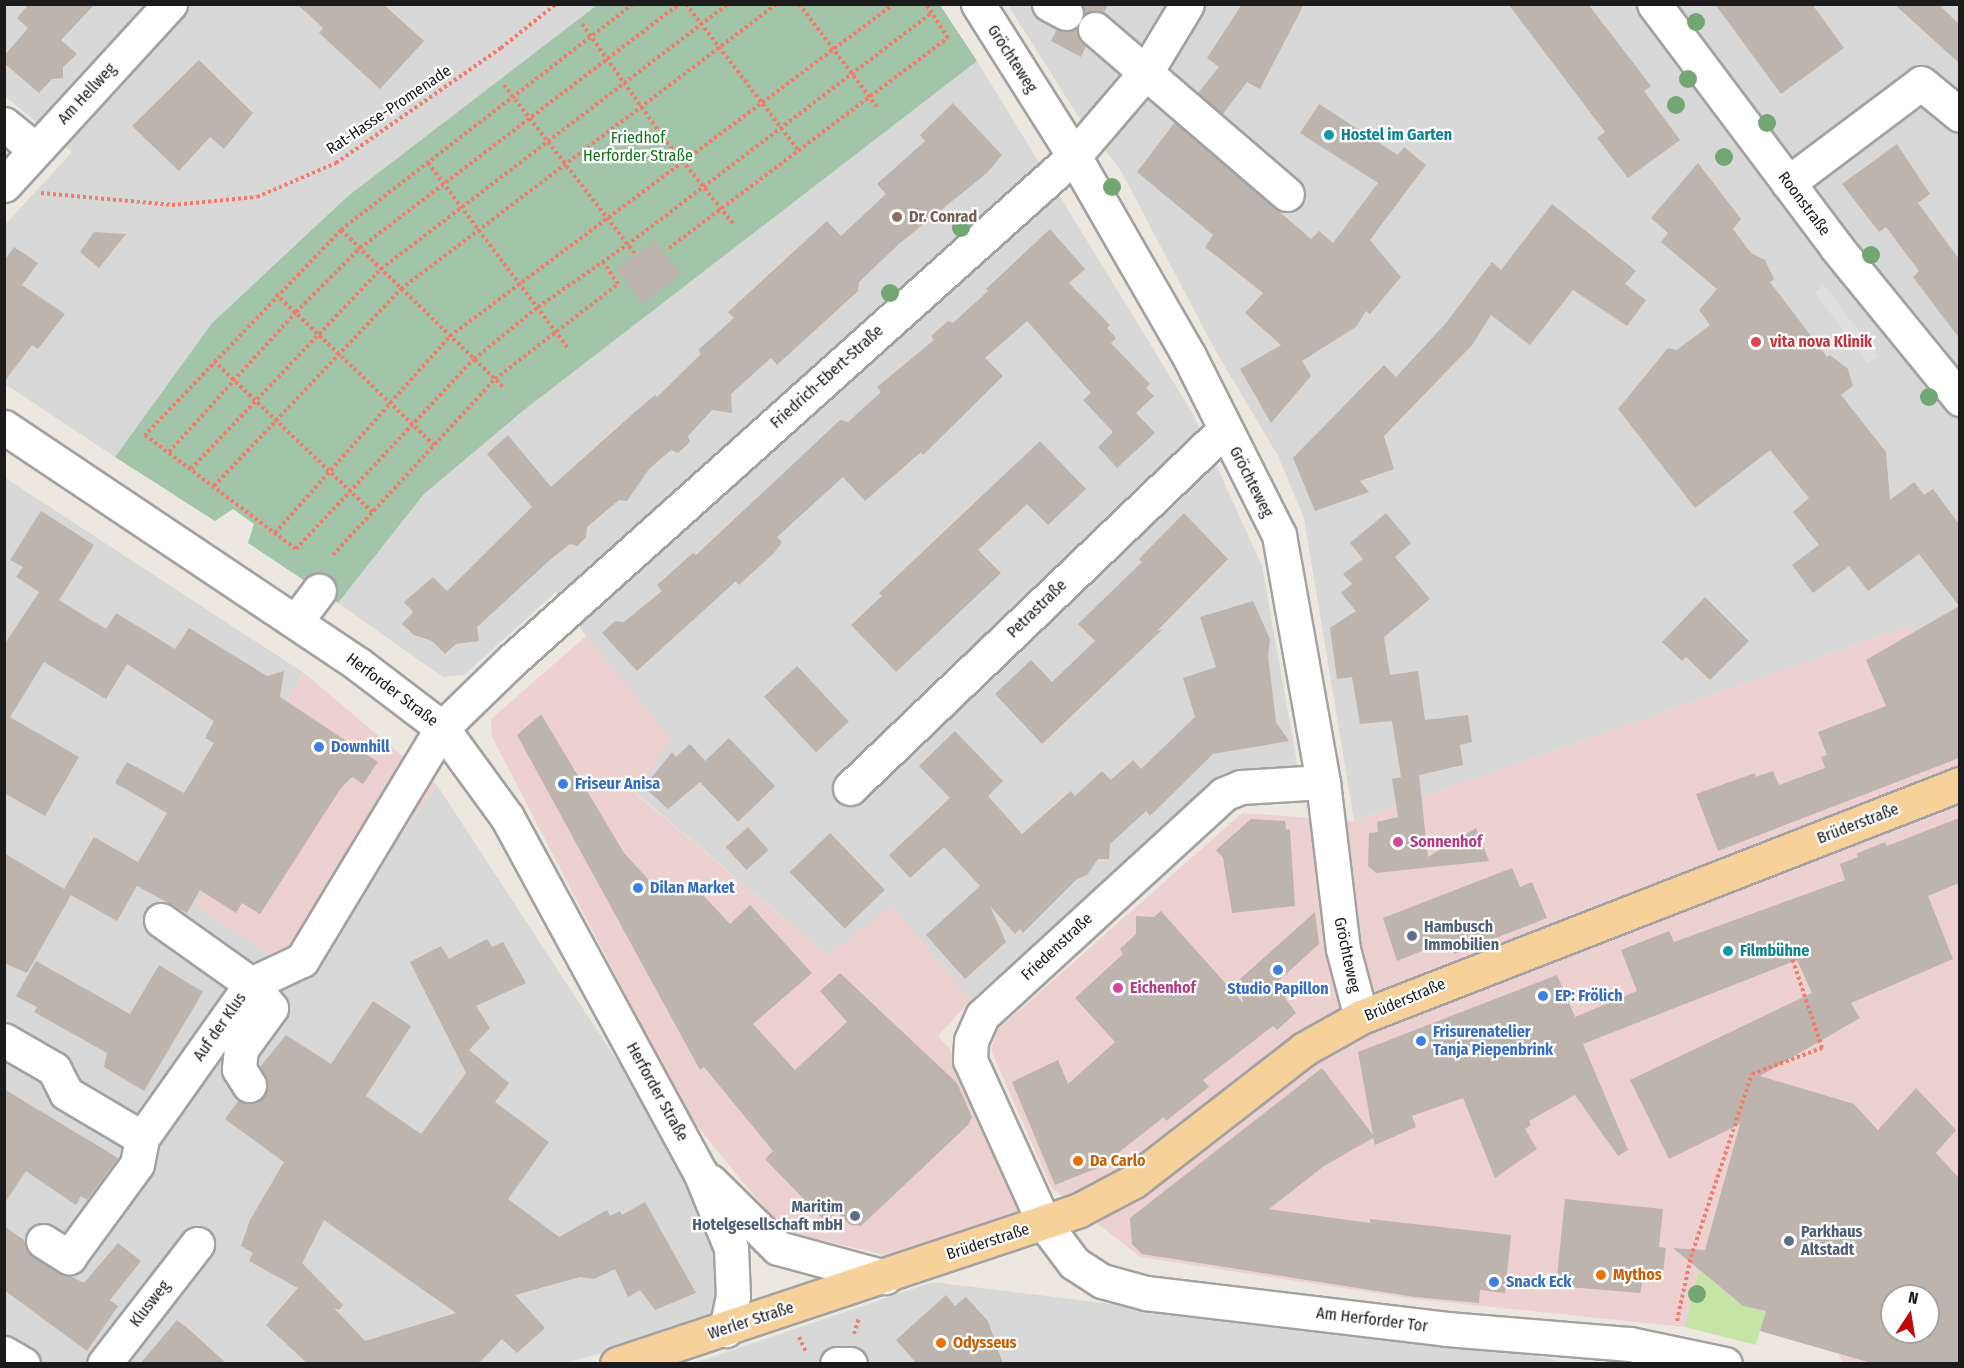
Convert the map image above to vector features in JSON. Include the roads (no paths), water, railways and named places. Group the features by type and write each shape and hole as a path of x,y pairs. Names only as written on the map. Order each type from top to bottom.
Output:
{"main road":[{"name":"Brüderstraße","path":"885,1277 1079,1210 1134,1181 1304,1049 1361,1017 1959,784"},
{"name":"Werler Straße","path":"617,1364 885,1277"}],"street":[{"name":"Am Hellweg","path":"4,185 170,4"},
{"name":"Friedrich-Ebert-Straße","path":"442,728 511,661 1074,156 1146,72 1187,4"},
{"name":"Roonstraße","path":"1654,4 1788,183 1959,399"},
{"name":"Gröchteweg","path":"985,7 1189,356 1278,535 1323,782 1343,949 1361,1017"},
{"path":"1095,29 1287,194"},
{"path":"1788,183 1921,83 1959,115"},
{"path":"4,124 36,150"},
{"name":"Herforder Straße","path":"4,427 296,621 442,728 507,818 700,1172 730,1248 733,1296 726,1330"},
{"name":"Petrastraße","path":"849,788 1224,430"},
{"path":"296,621 319,591"},
{"name":"Auf der Klus","path":"142,1138 255,982 302,960 442,728"},
{"name":"Friedenstraße","path":"1044,1223 970,1060 970,1041 982,1016 1224,794 1241,787 1323,782"},
{"path":"161,920 255,982 271,1008 242,1049 239,1069 249,1085"},
{"path":"4,1040 54,1069 66,1093 142,1138 137,1164 69,1257 43,1241"},
{"name":"Herforder Straße","path":"700,1172 778,1248 885,1277"},
{"name":"Am Herforder Tor","path":"1044,1223 1074,1263 1102,1281 1146,1293 1447,1329 1627,1354 1725,1364"},
{"name":"Klusweg","path":"104,1364 197,1244"},
{"path":"4,1353 23,1364"},
{"path":"837,1364 850,1364"}],"place":[{"name":"Hostel im Garten","path":"1329,135"},
{"name":"Dr. Conrad","path":"897,217"},
{"name":"vita nova Klinik","path":"1756,342"},
{"name":"Downhill","path":"319,747"},
{"name":"Friseur Anisa","path":"563,784"},
{"name":"Sonnenhof","path":"1398,842"},
{"name":"Dilan Market","path":"638,888"},
{"name":"Hambusch Immobilien","path":"1412,936"},
{"name":"Filmbühne","path":"1728,951"},
{"name":"Studio Papillon","path":"1278,970"},
{"name":"Eichenhof","path":"1118,988"},
{"name":"EP: Frölich","path":"1543,996"},
{"name":"Frisurenatelier Tanja Piepenbrink","path":"1421,1041"},
{"name":"Da Carlo","path":"1078,1161"},
{"name":"Maritim Hotelgesellschaft mbH","path":"855,1216"},
{"name":"Parkhaus Altstadt","path":"1789,1241"},
{"name":"Mythos","path":"1601,1275"},
{"name":"Snack Eck","path":"1494,1282"},
{"name":"Odysseus","path":"941,1343"}],"park label":[{"name":"Friedhof Herforder Straße","path":"638,147"}]}
